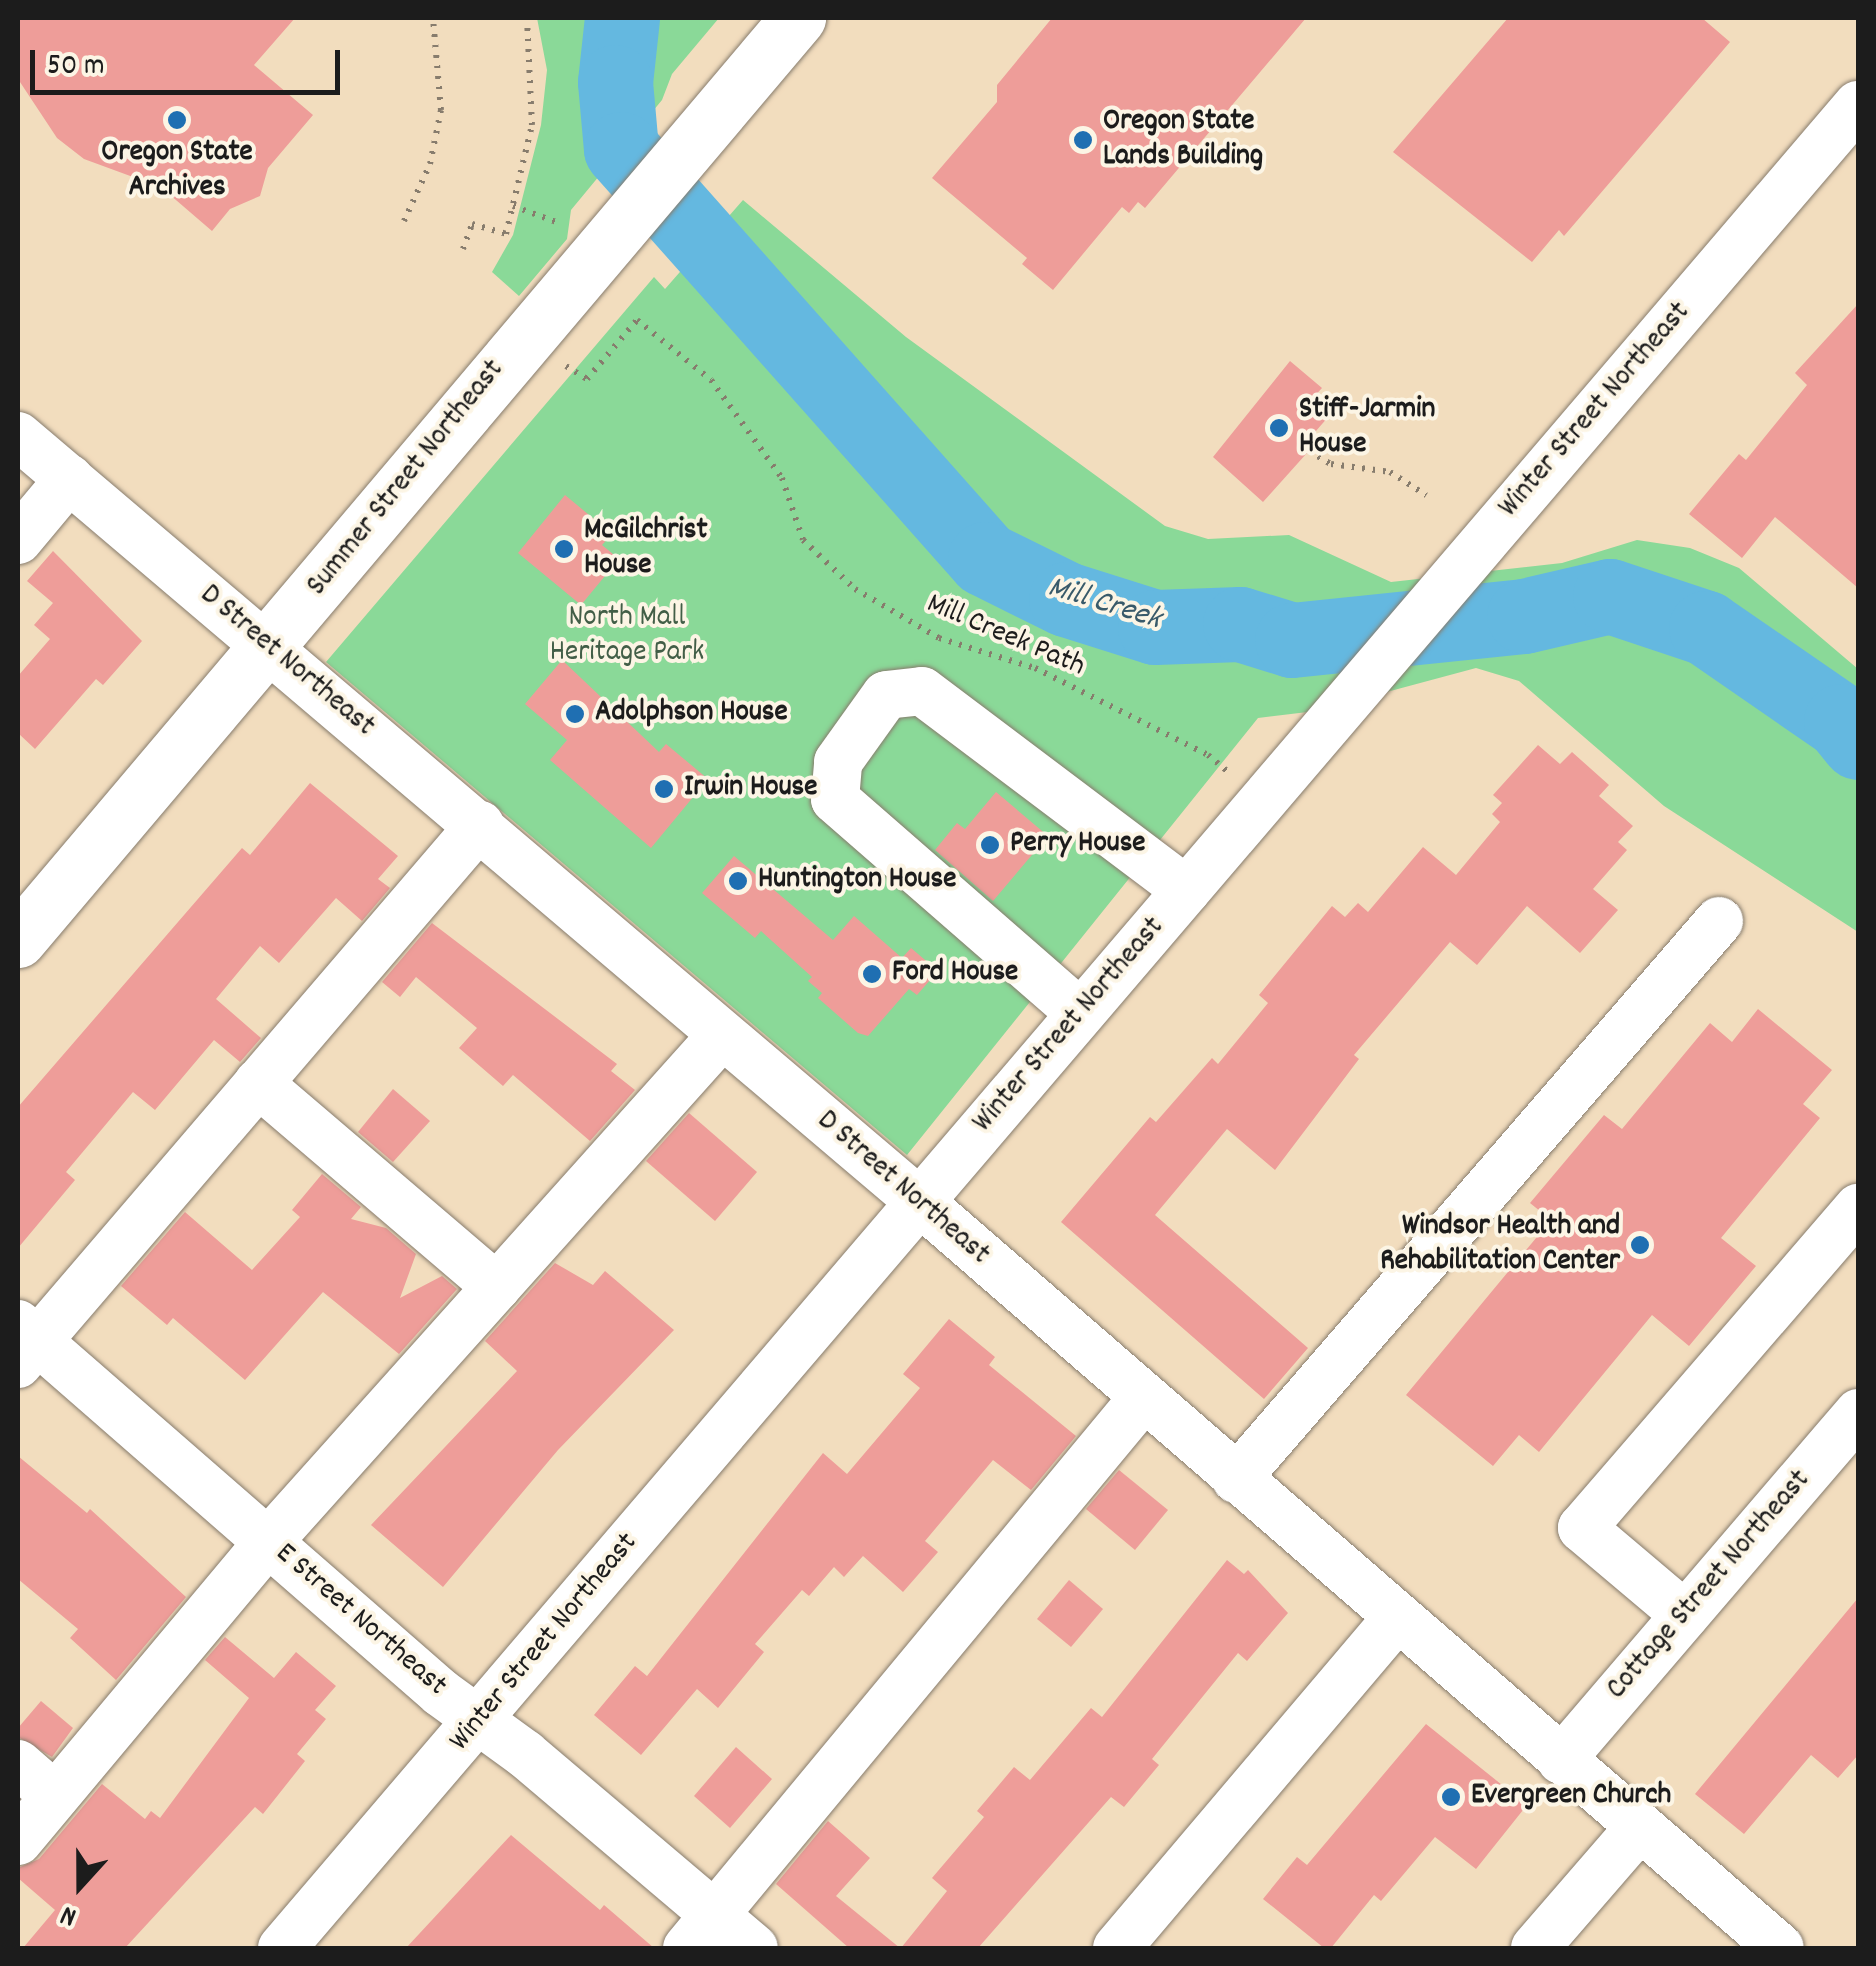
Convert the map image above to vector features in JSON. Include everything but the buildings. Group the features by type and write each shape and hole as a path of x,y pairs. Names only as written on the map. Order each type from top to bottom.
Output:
{"main road":[{"name":"Summer Street Northeast","path":"18,940 269,649 522,340 580,235 702,128 798,18"}],"street":[{"name":"Winter Street Northeast","path":"282,1948 480,1722 1080,1013 1858,105"},
{"name":"D Street Northeast","path":"18,436 480,824 1780,1948"},
{"path":"18,540 69,480"},
{"path":"1080,1013 835,800 838,762 886,694 922,690 1186,890"},
{"path":"24,1343 258,1083 480,824"},
{"path":"1236,1479 1719,921"},
{"path":"18,1841 268,1542 721,1036"},
{"path":"258,1083 497,1287"},
{"path":"1685,1616 1582,1528 1858,1208"},
{"name":"E Street Northeast","path":"24,1343 480,1722 701,1932 754,1948"},
{"path":"701,1932 1143,1398"},
{"name":"Cottage Street Northeast","path":"1561,1760 1858,1413"},
{"path":"1117,1948 1397,1618"},
{"path":"18,1764 55,1796"},
{"path":"1535,1948 1640,1828"}],"path":[{"path":"404,221 430,164 441,110 433,18"},
{"path":"463,249 472,224 506,234 532,125 527,18"},
{"path":"513,206 580,235"},
{"name":"Mill Creek Path","path":"522,340 586,379 637,320 711,380 782,478 803,540 855,589 939,638 1035,668 1208,754 1263,800"},
{"path":"1309,451 1331,464 1390,472 1426,495"}],"green space":[{"path":"537,18 719,18 672,74 662,100 571,210 567,239 519,296 492,272 513,235 541,125 547,70"},
{"name":"North Mall Heritage Park","path":"743,200 906,337 1165,526 1208,539 1289,535 1391,582 1562,563 1637,540 1690,548 1739,568 1858,669 1858,932 1664,806 1519,681 1476,668 1316,711 1258,718 907,1155 326,662 654,277 665,289"}],"waterway":[{"name":"Mill Creek","path":"622,18 615,82 621,149 985,559 1066,599 1155,627 1240,624 1292,640 1524,616 1610,596 1706,628 1841,721 1858,742"}],"place":[{"name":"Oregon State Archives","path":"177,120"},
{"name":"Oregon State Lands Building","path":"1083,140"},
{"name":"Stiff-Jarmin House","path":"1279,428"},
{"name":"McGilchrist House","path":"564,549"},
{"name":"Adolphson House","path":"575,714"},
{"name":"Irwin House","path":"664,789"},
{"name":"Perry House","path":"990,845"},
{"name":"Huntington House","path":"738,881"},
{"name":"Ford House","path":"872,974"},
{"name":"Windsor Health and Rehabilitation Center","path":"1640,1245"},
{"name":"Evergreen Church","path":"1451,1797"}]}
